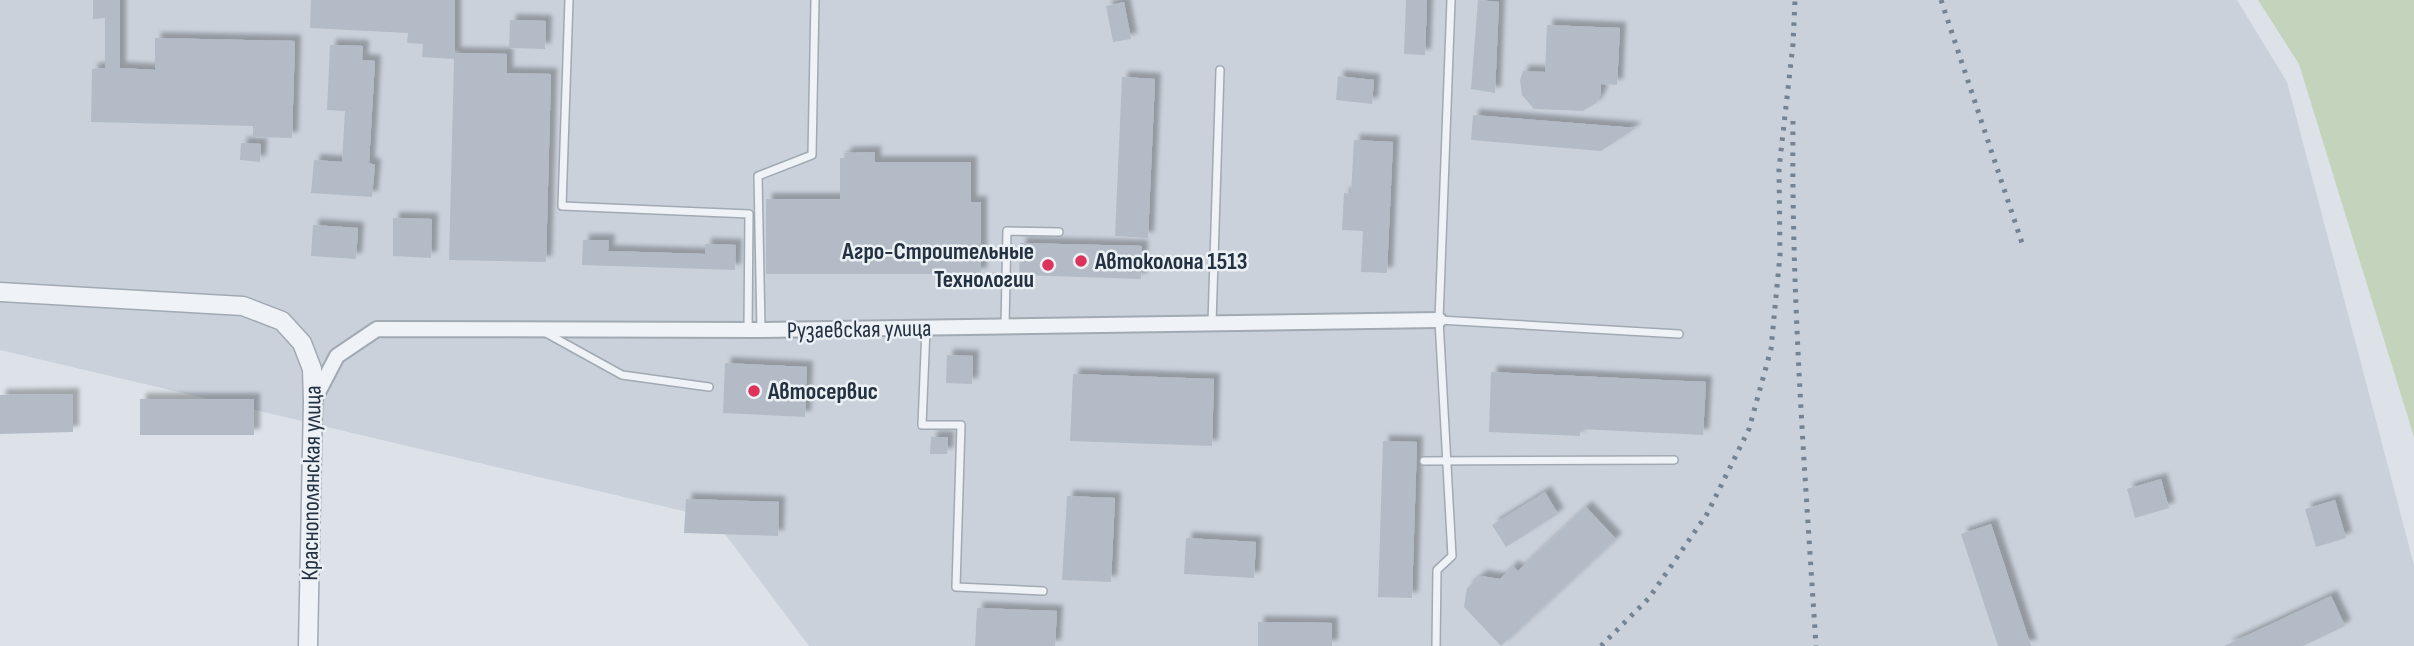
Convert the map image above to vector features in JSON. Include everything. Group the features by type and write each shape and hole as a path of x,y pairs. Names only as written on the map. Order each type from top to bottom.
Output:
{"street":[{"name":"Краснополянская улица","path":"0,292 243,306 282,321 302,342 312,369 313,401 308,646"},
{"name":"Рузаевская улица","path":"313,401 337,356 377,329 754,330 1439,320"}],"lane":[{"path":"569,0 562,206 749,214 754,330"},
{"path":"754,330 758,176 812,155 814,0"},
{"path":"1436,646 1437,570 1452,556 1439,320 1451,0"},
{"path":"1212,323 1220,70"},
{"path":"1005,326 1007,231 1059,232"},
{"path":"1439,320 1679,334"},
{"path":"926,328 922,425 961,425 956,587 1043,591"},
{"path":"542,331 622,375 709,387"},
{"path":"1424,461 1674,460"}],"shaded area":[{"path":"0,0 2237,0 2287,82 2414,565 2414,646 809,646 713,518 0,350"}],"green space":[{"path":"2258,0 2414,0 2414,437 2299,64"}],"building":[{"path":"93,0 120,0 120,68 155,70 155,38 295,41 292,138 253,137 253,126 91,122 92,69 105,68 105,18 93,19"},
{"path":"311,0 455,0 455,53 507,54 507,73 551,74 546,262 449,260 454,59 422,57 423,44 407,43 408,33 310,28"},
{"path":"1406,0 1427,0 1425,55 1404,54"},
{"path":"1478,0 1499,2 1495,93 1471,89"},
{"path":"1124,2 1131,39 1113,42 1106,6"},
{"path":"510,20 546,21 545,49 509,48"},
{"path":"1547,25 1620,28 1617,85 1601,84 1601,94 1596,103 1583,111 1534,109 1522,95 1520,80 1523,71 1545,72"},
{"path":"330,45 363,46 362,60 375,61 369,163 375,165 372,197 311,193 314,160 342,162 345,111 327,110"},
{"path":"1338,76 1374,80 1372,104 1336,100"},
{"path":"1122,77 1155,79 1148,238 1115,236"},
{"path":"1473,115 1636,128 1601,151 1471,140"},
{"path":"1354,140 1393,142 1387,273 1361,272 1363,231 1342,230 1344,193 1351,194"},
{"path":"241,143 261,144 260,162 240,160"},
{"path":"875,152 875,162 971,162 971,202 981,202 981,274 766,274 766,199 840,199 840,158 845,158 845,153"},
{"path":"393,218 432,219 431,258 393,256"},
{"path":"313,225 358,228 356,259 311,256"},
{"path":"583,240 609,240 608,251 705,254 705,244 736,245 735,270 582,265"},
{"name":"Автоколона 1513","path":"1020,243 1142,246 1141,279 1019,275"},
{"path":"947,355 973,356 972,384 946,383"},
{"path":"725,363 807,367 805,417 723,413"},
{"path":"1491,372 1706,382 1703,435 1580,429 1580,436 1489,432"},
{"path":"1073,374 1214,379 1212,446 1070,441"},
{"path":"73,394 73,432 0,434 0,395"},
{"path":"140,399 254,399 254,435 140,435"},
{"path":"931,437 948,437 947,454 930,454"},
{"path":"1383,441 1417,442 1412,598 1378,597"},
{"path":"2161,479 2169,508 2135,518 2127,489"},
{"path":"1545,492 1558,514 1506,547 1492,525"},
{"path":"1067,496 1115,498 1111,582 1062,580"},
{"path":"686,499 779,502 778,536 684,533"},
{"path":"2335,500 2346,538 2316,547 2305,509"},
{"path":"1586,507 1616,539 1501,646 1464,607 1467,588 1481,576 1500,579 1513,566 1518,571"},
{"path":"1991,524 2031,646 1998,646 1961,534"},
{"path":"1186,538 1256,542 1254,578 1184,574"},
{"path":"2331,596 2345,626 2303,646 2224,646"},
{"path":"977,608 1057,611 1055,646 975,646"},
{"path":"1258,622 1332,623 1332,646 1258,646"}],"railway":[{"path":"1601,646 1649,598 1707,514 1749,429 1771,349 1780,255 1779,169 1793,44 1795,0"},
{"path":"1941,0 2023,246"},
{"path":"1793,121 1796,318 1816,646"}],"place":[{"name":"Автоколона 1513","path":"1081,261"},
{"name":"Агро-Строительные Технологии","path":"1048,265"},
{"name":"Автосервис","path":"754,391"}]}
